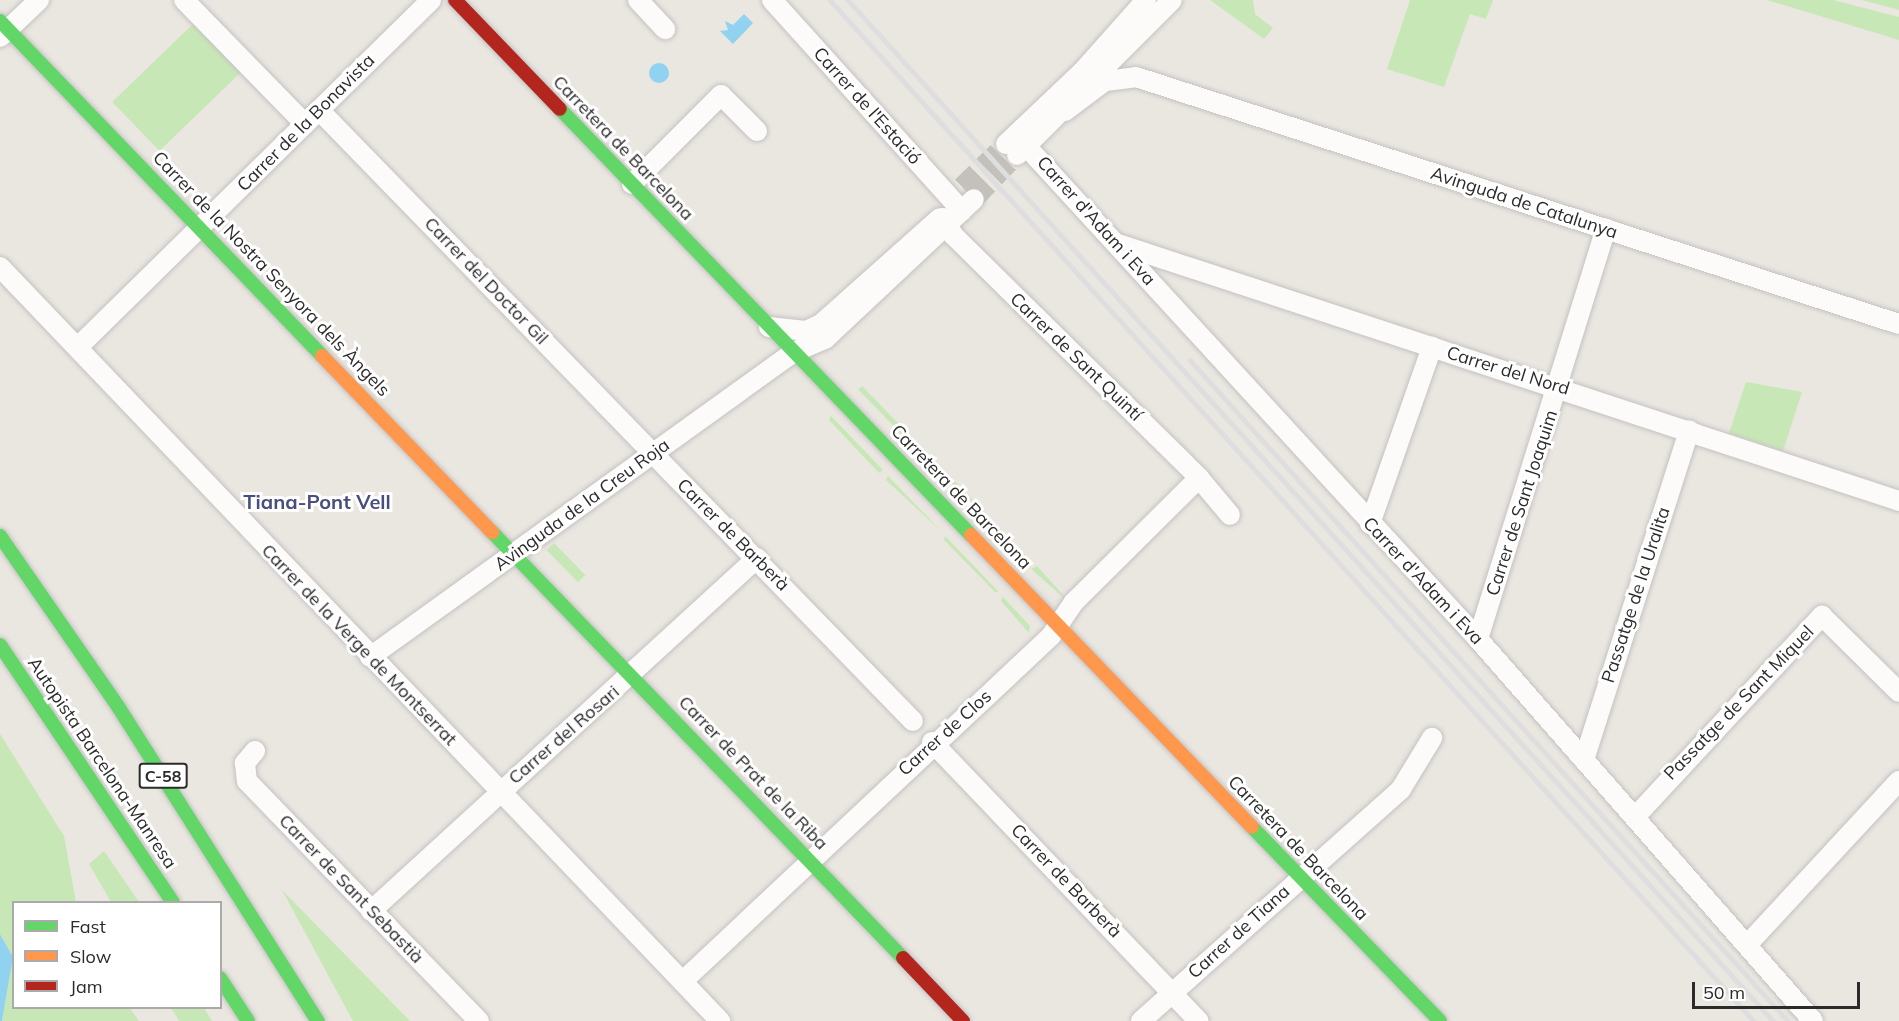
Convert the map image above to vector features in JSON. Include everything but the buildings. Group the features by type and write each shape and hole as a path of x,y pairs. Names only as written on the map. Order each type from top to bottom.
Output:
{"main road":[{"name":"Carretera de Barcelona","path":"455,0 1440,1021"},
{"name":"Carrer de la Nostra Senyora dels Àngels","path":"3,29 200,227 515,553"},
{"name":"C-58","path":"0,536 119,708 318,1021"},
{"name":"Carrer de Prat de la Riba","path":"515,553 963,1021"},
{"name":"Autopista Barcelona-Manresa","path":"0,645 172,901"},
{"path":"222,981 248,1021"}],"street":[{"path":"3,29 39,0"},
{"name":"Carrer del Doctor Gil","path":"184,0 312,117 652,454"},
{"name":"Carrer de la Bonavista","path":"78,347 431,0"},
{"path":"638,0 665,29"},
{"name":"Carrer de l'Estació","path":"772,0 954,212"},
{"path":"1016,148 1126,27 1146,0"},
{"path":"1126,27 1159,0"},
{"path":"1126,27 1172,0"},
{"path":"1126,27 1135,61 1148,82"},
{"name":"Avinguda de Catalunya","path":"1065,111 1107,67 1126,27"},
{"name":"Avinguda de Catalunya","path":"1016,148 1065,111 1122,75 1899,324"},
{"path":"632,184 720,95 758,131"},
{"name":"Carrer d'Adam i Eva","path":"1016,148 1117,243 1370,524 1478,639 1814,1021"},
{"path":"769,327 806,331 821,324 954,212"},
{"path":"794,352 815,343 954,212"},
{"name":"Carrer de Sant Quintí","path":"954,212 1199,478 1230,515"},
{"name":"Carrer de Sant Joaquim","path":"1478,639 1559,387 1606,229"},
{"name":"Carrer del Nord","path":"1117,243 1899,501"},
{"name":"Carrer de la Verge de Montserrat","path":"0,267 720,1021"},
{"path":"815,343 811,364 816,375"},
{"path":"1370,524 1432,348"},
{"name":"Avinguda de la Creu Roja","path":"370,657 794,352"},
{"name":"Passatge de la Uralita","path":"1584,760 1689,430"},
{"name":"Carrer de Barberà","path":"652,454 757,558 913,721"},
{"name":"Carrer de Clos","path":"683,981 812,861 932,742 1060,625 1073,603 1199,478"},
{"name":"Carrer del Rosari","path":"371,911 500,792 633,675 757,558"},
{"name":"Passatge de Sant Miquel","path":"1635,817 1822,616 1899,692"},
{"name":"Carrer de Tiana","path":"1141,1021 1171,991 1401,789 1432,738"},
{"name":"Carrer de Barberà","path":"932,742 1199,1021"},
{"name":"Carrer de Sant Sebastià","path":"255,751 245,763 247,781 479,1021"},
{"path":"1747,945 1899,781"}],"green space":[{"path":"1210,0 1253,0 1255,14 1273,28 1264,39"},
{"path":"1410,0 1493,0 1486,19 1470,14 1444,87 1387,69"},
{"path":"1767,0 1833,0 1899,17 1899,40"},
{"path":"1862,0 1899,0 1899,10"},
{"path":"195,22 242,71 160,151 112,102"},
{"path":"1746,382 1802,392 1783,451 1729,433"},
{"path":"862,386 913,439 910,443 858,389"},
{"path":"831,416 883,470 879,473 829,420"},
{"path":"921,446 972,499 971,501 914,448"},
{"path":"888,476 941,531 886,480"},
{"path":"979,507 1029,559 1026,564 974,508"},
{"path":"945,536 998,591 996,593 944,540"},
{"path":"554,543 585,575 578,582 547,550"},
{"path":"1037,566 1065,597 1064,598 1031,569"},
{"path":"1003,597 1030,626 1029,633 1001,601"},
{"path":"0,734 64,836 76,901 12,901 12,955 0,934"},
{"path":"104,851 138,901 110,901 89,864"},
{"path":"282,890 410,1021 353,1021"},
{"path":"12,963 12,1009 131,1009 139,1021 2,1021"},
{"path":"172,1009 205,1009 212,1021 179,1021"}],"water":[{"path":"744,14 753,23 733,44 720,31 728,30 725,21 733,25"},
{"path":"659,63 666,66 669,73 666,80 659,83 652,80 649,73 652,66"},
{"path":"0,934 12,955 12,963 2,1021 0,1021"}],"tunnel":[{"path":"962,187 1006,144"},
{"path":"974,199 1016,155"}],"railway":[{"path":"830,0 1754,1021"},
{"path":"848,0 1773,1021"},
{"path":"1190,360 1788,1021"}],"traffic: fast":[{"path":"0,21 322,356"},
{"path":"560,109 971,535"},
{"path":"492,532 903,958"},
{"path":"0,536 119,708 318,1021"},
{"path":"0,645 172,901"},
{"path":"1252,827 1440,1021"},
{"path":"222,981 248,1021"}],"traffic: slow":[{"path":"322,356 492,532"},
{"path":"971,535 1252,827"}],"traffic: jam":[{"path":"455,0 560,109"},
{"path":"903,958 963,1021"}],"district":[{"name":"Tiana-Pont Vell","path":"317,501"}]}
